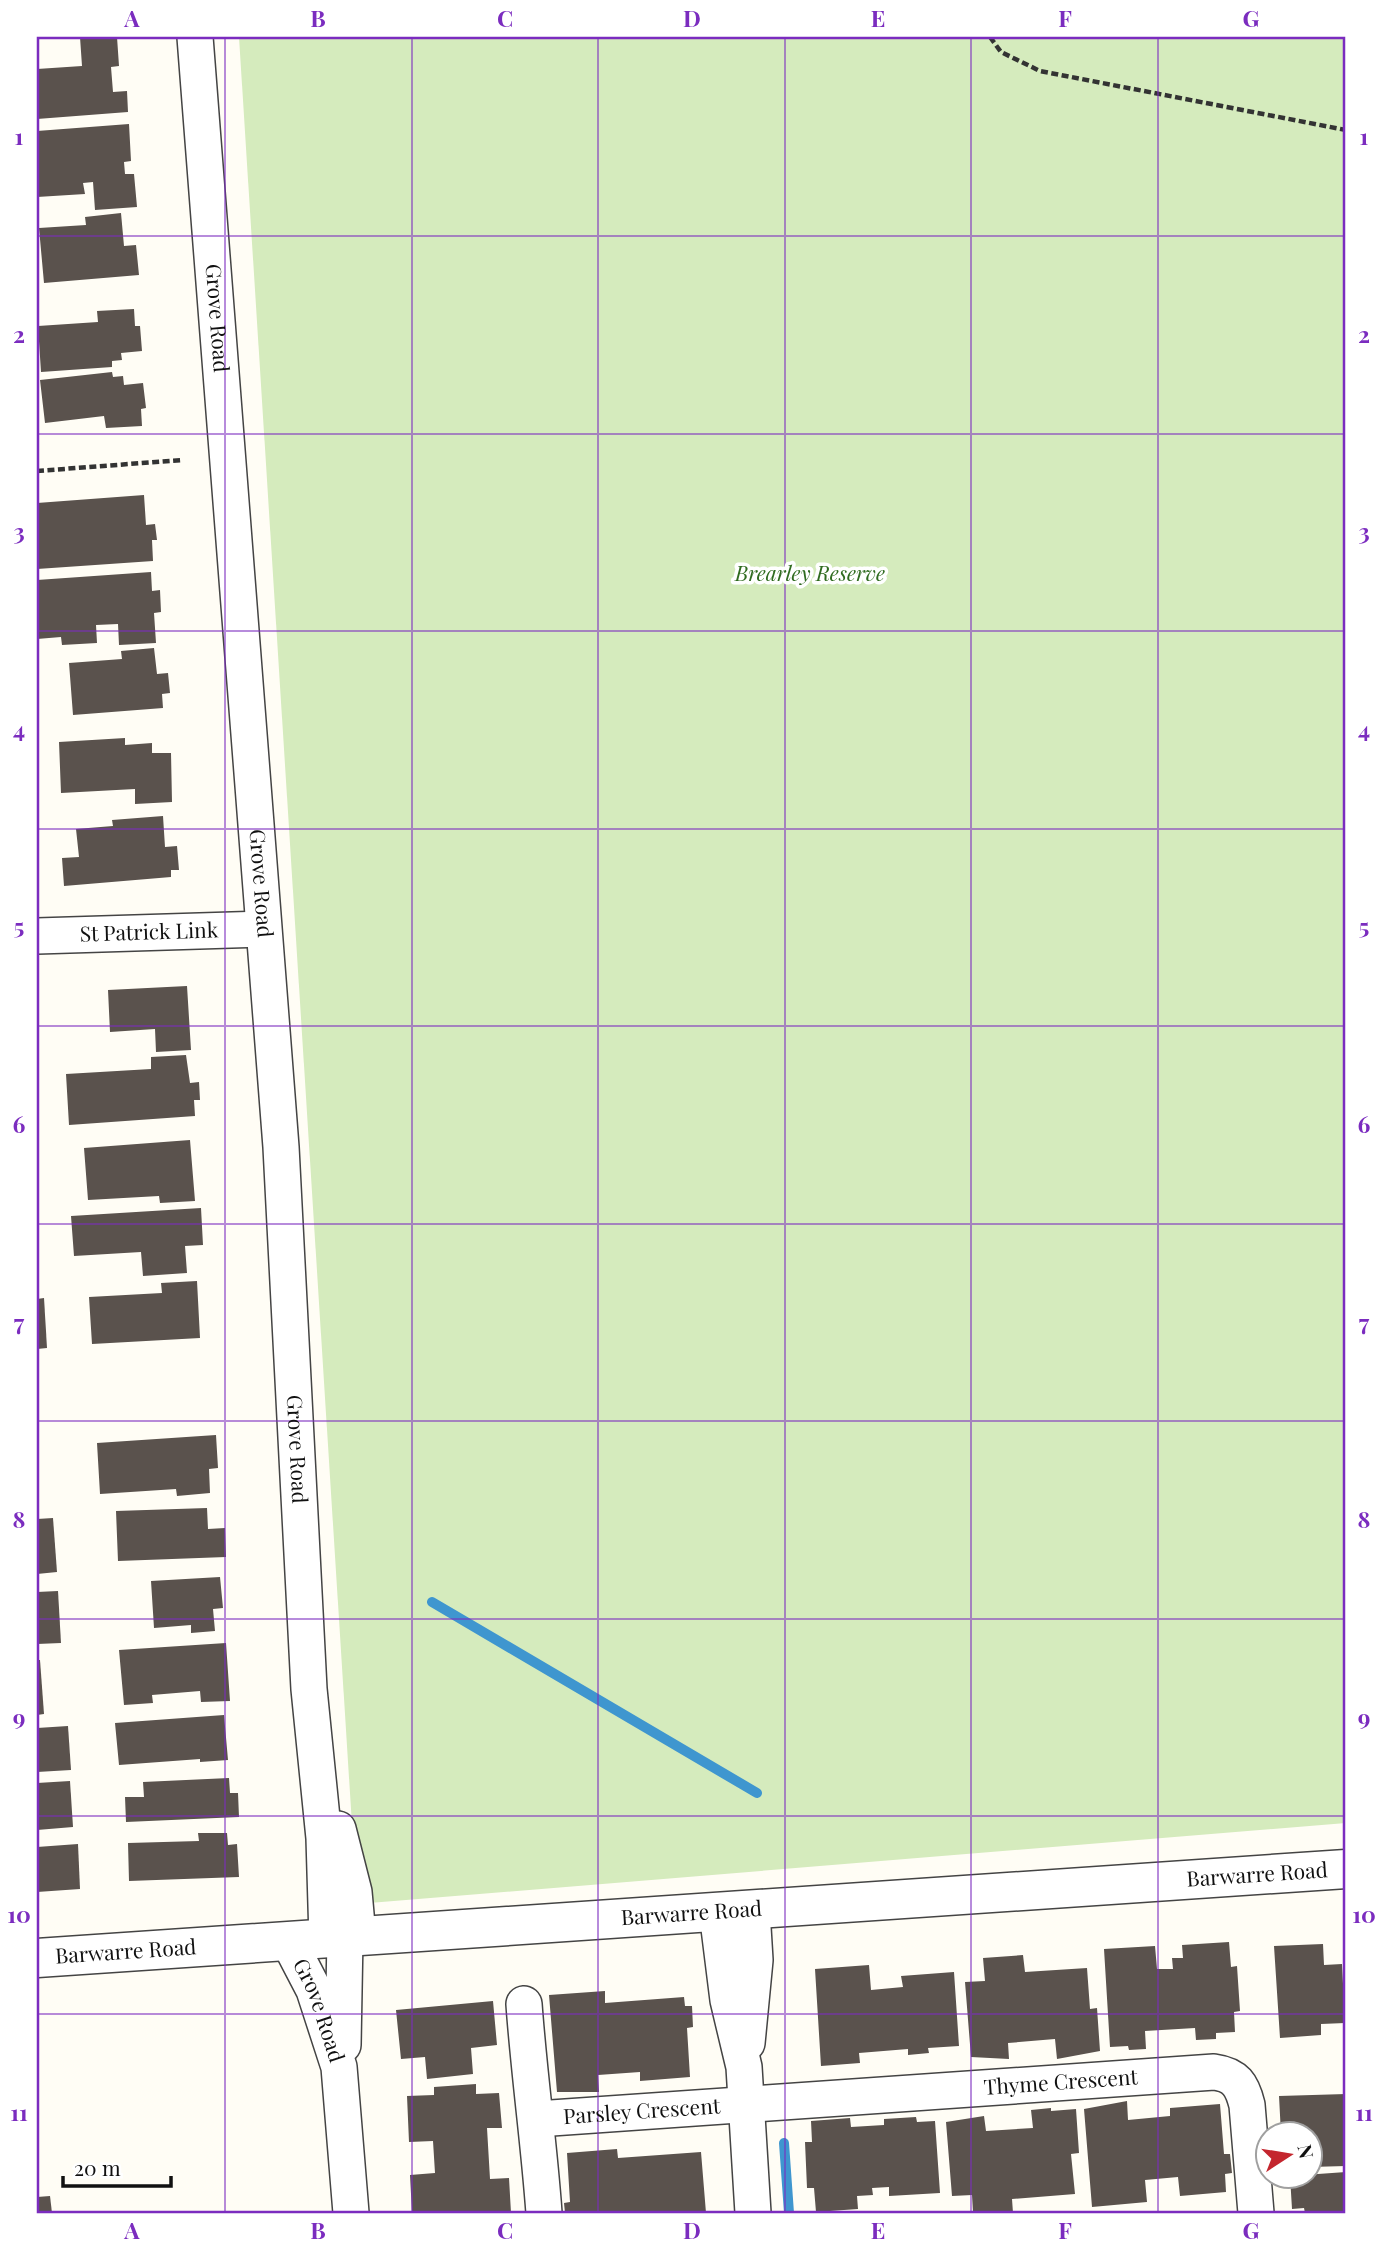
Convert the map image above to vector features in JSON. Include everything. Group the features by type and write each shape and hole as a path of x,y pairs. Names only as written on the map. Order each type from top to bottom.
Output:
{"street":[{"name":"Grove Road","path":"195,37 281,1147 313,1731 324,1838 343,1938 342,2083 351,2213"},
{"name":"St Patrick Link","path":"37,936 263,929"},
{"name":"Barwarre Road","path":"37,1958 1346,1869"},
{"path":"734,1912 728,2000 744,2067 753,2213"},
{"name":"Grove Road","path":"289,1941 323,2013 342,2083"},
{"name":"Parsley Crescent","path":"524,2004 530,2091 537,2119 544,2213"},
{"name":"Thyme Crescent","path":"746,2103 1220,2073 1234,2078 1240,2085 1248,2105 1256,2213"},
{"name":"Parsley Crescent","path":"537,2119 746,2103"}],"path":[{"path":"990,37 1001,52 1040,71 1346,130"},
{"path":"37,471 182,460"}],"green space":[{"name":"Brearley Reserve","path":"239,37 1346,37 1346,1823 357,1904"}],"building":[{"path":"80,37 117,37 119,66 111,67 113,92 127,91 128,112 37,119 37,69 82,66"},
{"path":"129,124 131,161 124,162 125,174 134,174 137,207 95,210 93,182 83,183 85,194 37,197 37,131"},
{"path":"121,213 124,246 136,245 139,275 44,283 39,228 86,225 85,217"},
{"path":"134,309 135,326 140,326 142,351 121,353 122,360 112,361 112,367 41,372 38,326 98,322 97,311"},
{"path":"112,372 113,377 123,376 124,385 143,383 146,408 141,409 142,426 106,428 104,416 45,423 40,380"},
{"path":"144,495 146,525 155,524 157,540 152,540 153,561 37,569 37,503"},
{"path":"151,572 152,591 160,590 161,612 154,613 156,643 119,645 118,624 96,625 97,643 62,645 61,637 37,639 37,580"},
{"path":"154,648 157,674 168,673 170,693 162,694 163,708 73,715 69,663 122,659 121,651"},
{"path":"125,738 125,745 152,743 152,753 171,753 172,802 135,804 135,789 61,793 59,742"},
{"path":"163,816 165,847 177,846 179,870 171,870 171,877 64,886 62,858 79,857 76,829 113,826 112,820"},
{"path":"187,986 191,1050 156,1052 155,1029 110,1032 108,990"},
{"path":"186,1055 190,1083 199,1082 200,1100 194,1100 195,1116 69,1125 66,1074 151,1069 151,1057"},
{"path":"190,1140 195,1201 160,1203 159,1196 88,1200 84,1148"},
{"path":"201,1208 203,1245 185,1246 187,1273 143,1276 141,1252 74,1256 71,1216"},
{"path":"197,1281 200,1338 92,1344 89,1297 162,1293 161,1283"},
{"path":"44,1298 47,1348 37,1349 37,1299"},
{"path":"216,1435 218,1468 209,1469 210,1493 177,1496 176,1489 100,1494 97,1443"},
{"path":"207,1508 208,1529 225,1528 226,1557 118,1561 116,1511"},
{"path":"53,1518 57,1572 37,1574 37,1519"},
{"path":"220,1577 223,1608 213,1609 215,1631 191,1633 191,1625 154,1628 151,1581"},
{"path":"58,1591 61,1643 37,1644 37,1592"},
{"path":"226,1643 230,1701 201,1702 200,1691 152,1695 153,1703 124,1705 119,1650"},
{"path":"37,1660 40,1660 44,1714 37,1715"},
{"path":"224,1715 228,1760 200,1762 200,1759 119,1765 115,1723"},
{"path":"68,1726 71,1770 37,1772 37,1728"},
{"path":"229,1778 230,1793 238,1793 239,1817 126,1822 125,1797 144,1797 143,1782"},
{"path":"70,1781 73,1827 37,1830 37,1783"},
{"path":"198,1833 227,1833 228,1845 237,1844 239,1877 129,1881 128,1843 199,1841"},
{"path":"78,1844 80,1889 37,1892 37,1847"},
{"path":"1229,1942 1231,1967 1237,1966 1240,2011 1234,2012 1235,2032 1216,2033 1216,2039 1196,2040 1195,2028 1145,2031 1146,2049 1110,2047 1104,1949 1155,1946 1157,1969 1173,1969 1172,1958 1183,1958 1182,1945"},
{"path":"1323,1944 1324,1965 1342,1964 1345,2023 1321,2024 1321,2035 1280,2038 1274,1946"},
{"path":"1023,1955 1025,1972 1087,1968 1090,2009 1097,2008 1100,2051 1057,2059 1055,2039 1008,2043 1009,2059 971,2057 965,1982 985,1981 983,1958"},
{"path":"869,1965 871,1990 903,1987 901,1976 954,1972 959,2046 928,2048 929,2053 908,2055 908,2049 859,2053 860,2063 821,2066 815,1969"},
{"path":"605,1991 605,2003 684,1997 685,2006 692,2006 693,2027 687,2028 690,2077 640,2081 640,2072 598,2075 599,2092 557,2092 549,1995"},
{"path":"493,2001 497,2045 471,2048 473,2074 427,2079 425,2057 401,2059 396,2010"},
{"path":"476,2084 476,2094 499,2093 502,2128 487,2128 490,2179 509,2178 511,2213 412,2213 410,2175 435,2173 433,2141 409,2142 407,2096 434,2095 434,2087"},
{"path":"1346,2094 1346,2166 1324,2167 1324,2120 1280,2120 1279,2096"},
{"path":"1127,2101 1128,2120 1170,2116 1170,2108 1220,2104 1224,2154 1230,2154 1232,2173 1225,2174 1226,2192 1180,2196 1178,2177 1145,2180 1147,2202 1092,2207 1084,2109"},
{"path":"1051,2108 1051,2111 1076,2109 1079,2153 1071,2154 1075,2194 1012,2199 1013,2213 973,2213 972,2195 952,2196 946,2122 984,2116 986,2131 1033,2128 1031,2110"},
{"path":"916,2117 917,2122 935,2121 940,2193 889,2196 889,2187 872,2188 873,2195 857,2196 858,2209 816,2212 814,2188 807,2188 805,2142 812,2142 811,2121 850,2118 851,2127 884,2125 884,2119"},
{"path":"617,2149 618,2158 701,2152 706,2213 565,2213 564,2203 570,2202 567,2153"},
{"path":"1346,2172 1346,2213 1305,2213 1304,2208 1292,2209 1291,2190 1324,2190 1324,2174"},
{"path":"50,2196 52,2213 37,2213 37,2197"}],"waterway":[{"path":"432,1602 757,1793"},
{"path":"784,2143 789,2213"}]}
